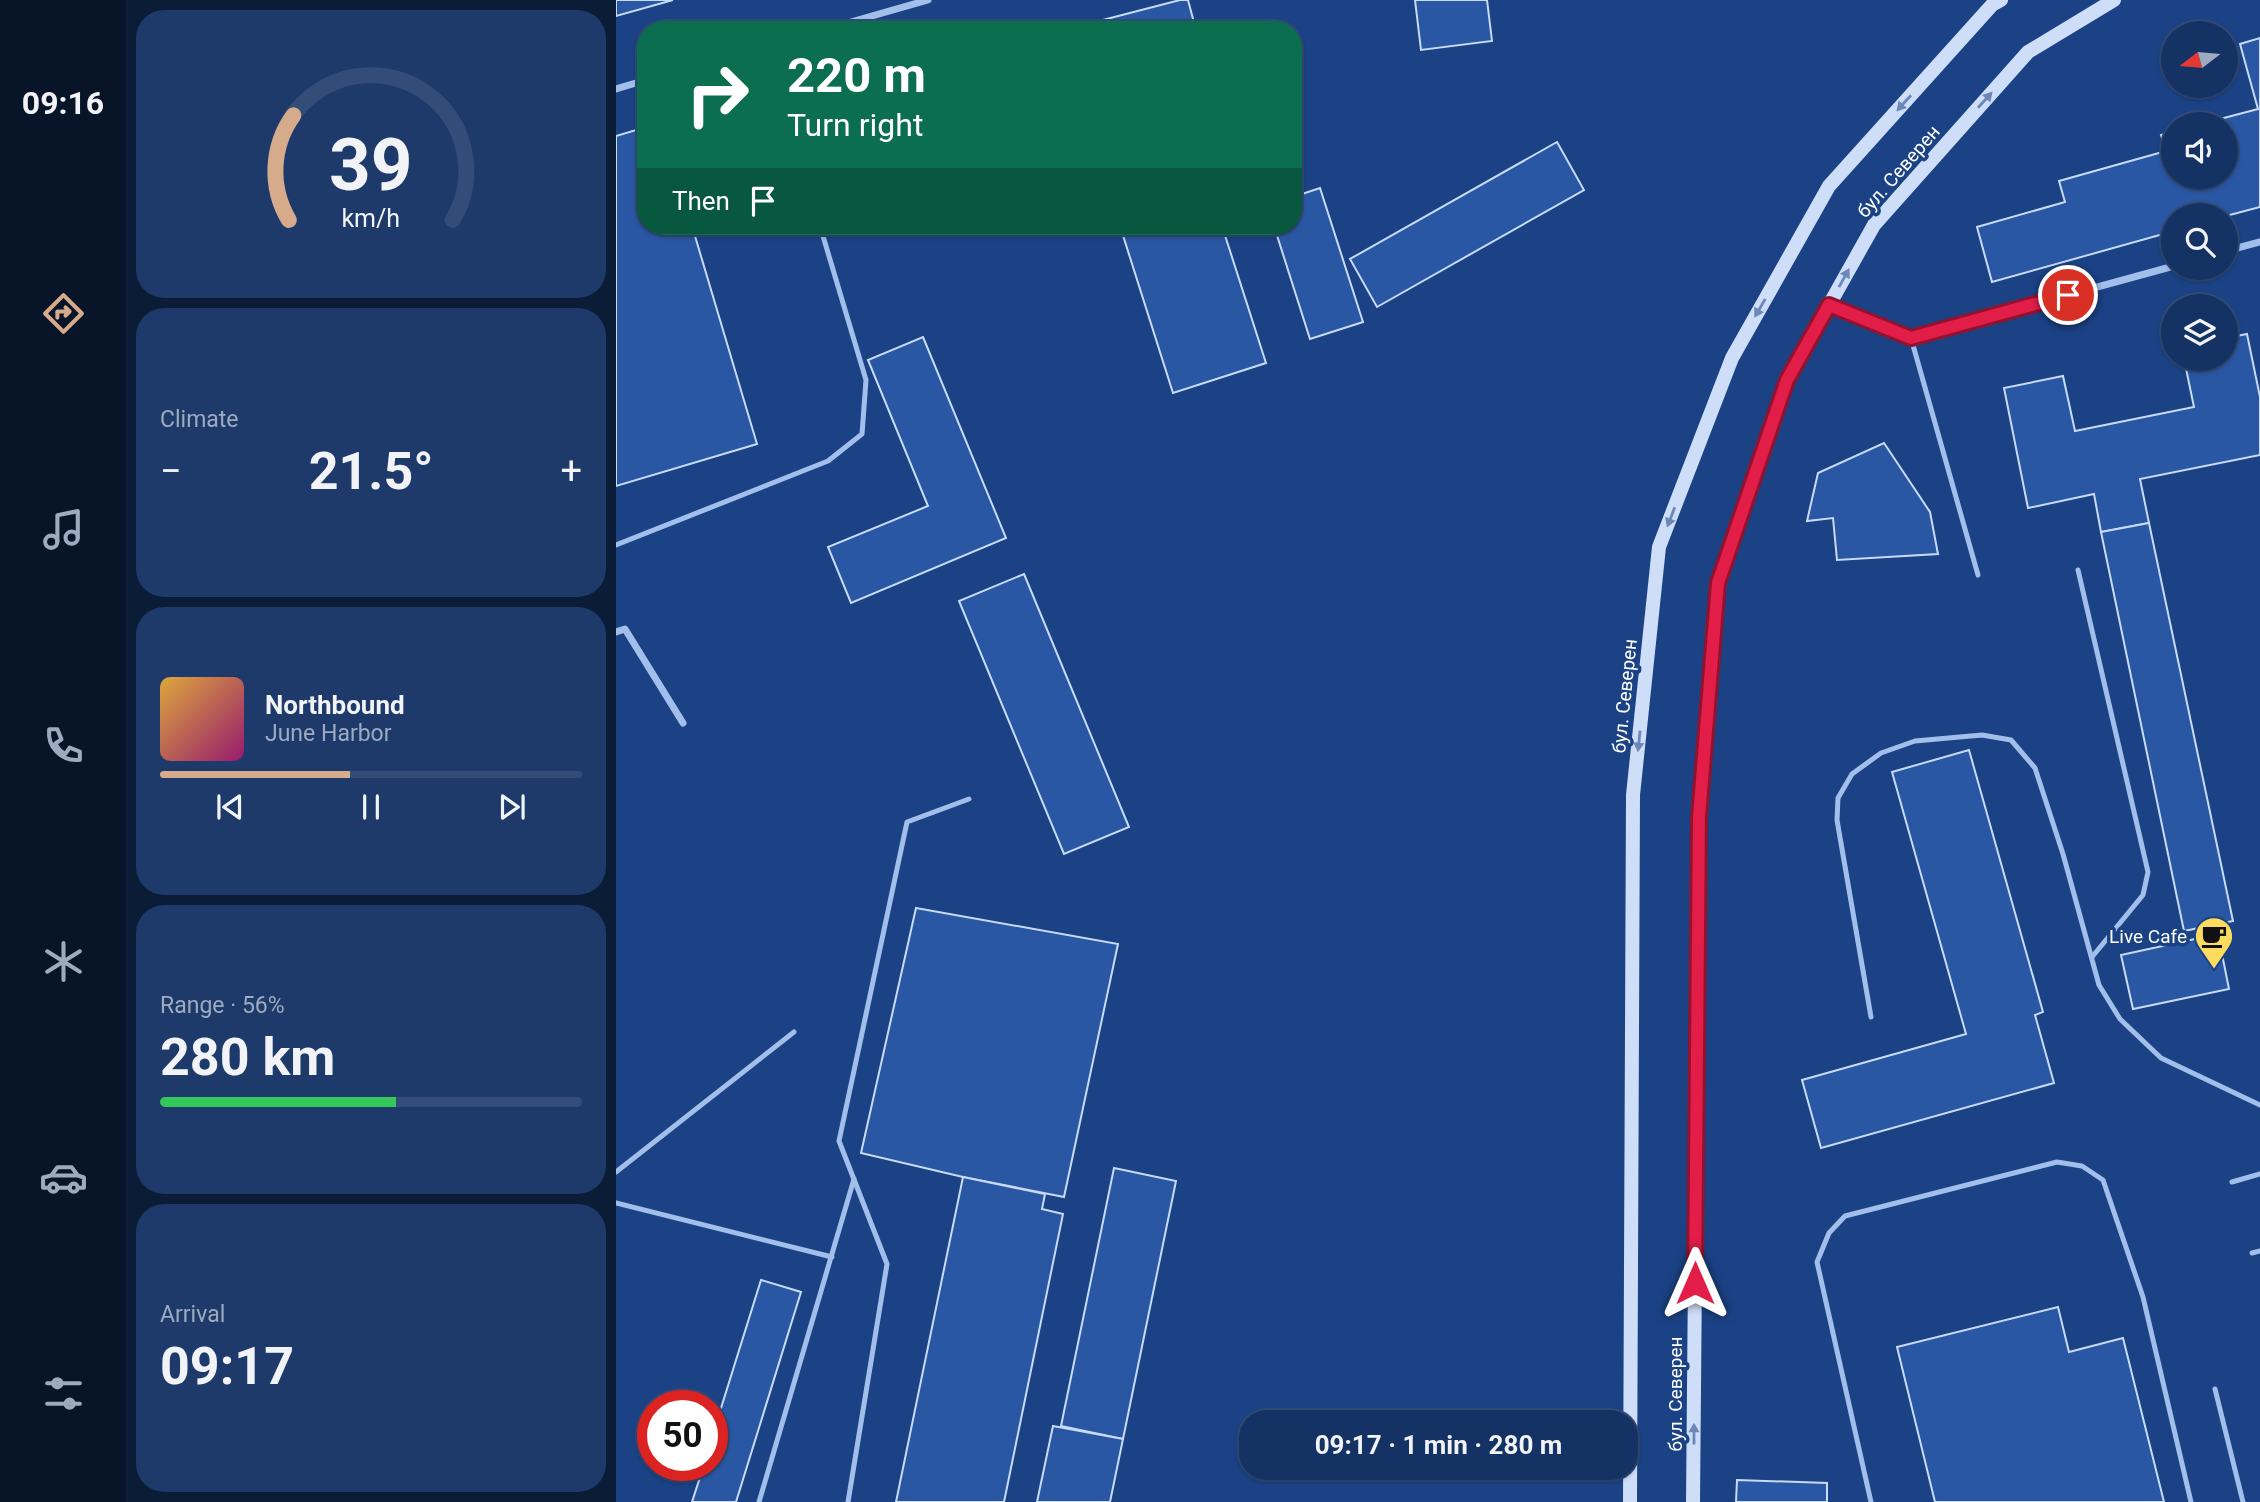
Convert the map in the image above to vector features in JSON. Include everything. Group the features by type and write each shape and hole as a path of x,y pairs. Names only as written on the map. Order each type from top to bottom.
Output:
{"main road":[{"name":"бул. Северен","path":"1630,1502 1633,795 1659,547 1732,358 1829,186 1992,5 2001,0"},
{"name":"бул. Северен","path":"1693,1502 1699,817 1718,583 1787,380 1874,225 2028,52 2114,0"}],"street":[{"path":"854,21 928,0"},
{"path":"616,89 637,83"},
{"path":"2238,249 2259,245"},
{"path":"1829,305 1911,338 2161,270"},
{"path":"616,632 625,629 682,723"}],"lane":[{"path":"616,545 828,461 862,434 866,380 823,235"},
{"path":"1911,338 1978,575"},
{"path":"2078,570 2148,873 2143,895 2092,957"},
{"path":"1871,1017 1837,820 1839,798 1852,774 1881,753 1915,741 1982,734 2011,740 2035,768 2063,854 2099,985 2120,1018 2161,1058 2260,1105"},
{"path":"848,1502 887,1264 839,1141 907,822 968,799"},
{"path":"616,1172 794,1031"},
{"path":"1871,1502 1817,1262 1829,1233 1845,1216 2057,1162 2082,1166 2103,1180 2143,1297 2191,1502"},
{"path":"2232,1182 2260,1174"},
{"path":"760,1502 854,1179"},
{"path":"616,1203 832,1257"},
{"path":"2252,1253 2260,1251"},
{"path":"2215,1389 2244,1502"}],"building":[{"path":"616,0 673,0 616,16"},
{"path":"1188,0 1194,21 1099,21"},
{"path":"1415,0 1487,0 1492,41 1421,50"},
{"path":"2260,38 2260,207 2238,213 2238,203 2161,203 2161,235 1992,282 1977,227 2065,202 2059,181 2161,152 2161,189 2238,189 2238,114 2258,109 2240,44"},
{"path":"637,130 637,235 695,235 757,444 616,486 616,136"},
{"path":"1557,142 1584,190 1377,307 1350,259"},
{"path":"1320,188 1363,322 1310,339 1277,235 1302,235 1302,194"},
{"path":"1123,235 1225,235 1266,363 1173,393"},
{"path":"2247,334 2260,397 2260,455 2140,479 2149,523 2101,532 2094,494 2028,508 2004,388 2063,376 2075,431 2194,407 2186,371 2238,371 2238,336"},
{"path":"923,337 1006,538 851,603 828,547 928,506 868,360"},
{"path":"1884,443 1930,512 1938,554 1837,560 1833,518 1807,521 1818,473"},
{"path":"2149,523 2233,921 2184,931 2101,532"},
{"path":"1024,574 1129,827 1064,854 959,601"},
{"path":"1969,750 2043,1012 2035,1015 2054,1083 1821,1148 1802,1080 1966,1034 1892,772"},
{"path":"916,908 1118,944 1064,1197 861,1153"},
{"path":"2218,934 2229,989 2133,1009 2121,955"},
{"path":"1114,1168 1176,1181 1123,1439 1061,1426"},
{"path":"963,1177 1045,1194 1042,1209 1063,1214 1004,1502 896,1502"},
{"path":"761,1280 801,1292 736,1502 692,1502 699,1481 728,1481 727,1390"},
{"path":"2058,1307 2069,1352 2123,1338 2164,1502 1935,1502 1897,1347"},
{"path":"1053,1426 1123,1439 1110,1502 1037,1502"},
{"path":"1737,1480 1827,1483 1827,1502 1736,1502"}],"place":[{"name":"Live Cafe","path":"2214,970"}],"route":[{"path":"1695,1283 1699,817 1718,583 1787,380 1829,305 1911,338 2068,295"}]}
